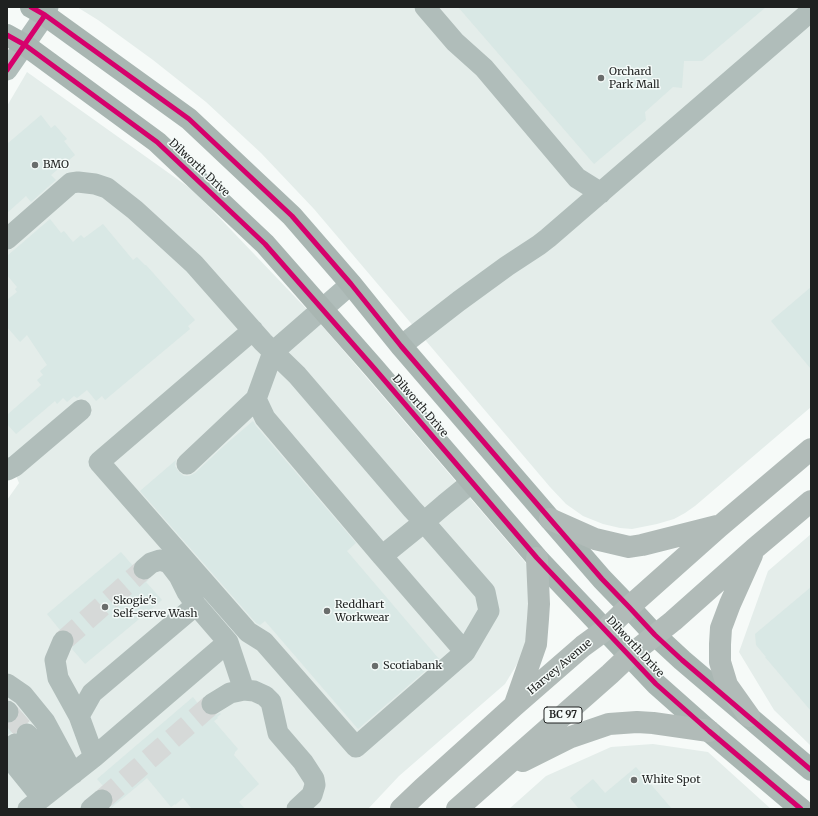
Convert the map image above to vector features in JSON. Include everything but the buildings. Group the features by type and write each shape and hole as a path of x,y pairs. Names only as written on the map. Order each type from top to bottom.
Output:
{"highway":[{"name":"Harvey Avenue","path":"401,809 582,646 605,630 720,526 811,449"},
{"name":"BC 97","path":"457,809 630,656 811,501"},
{"path":"550,519 595,539 629,547 720,526"},
{"path":"749,716 727,685 720,662 720,644 721,628 754,549"},
{"path":"514,706 536,644 539,604 537,558"},
{"path":"497,774 572,737 609,724 653,722 709,731"}],"main road":[{"name":"Dilworth Drive","path":"42,10 189,118 292,216 351,284 401,346 602,579 655,635 682,660 811,770"},
{"name":"Dilworth Drive","path":"16,40 157,142 265,244 537,558 656,684 799,808"}],"street":[{"path":"425,7 455,42 484,68 577,178 601,193"},
{"path":"7,70 16,40 42,10"},
{"path":"401,346 459,301 548,238 811,11"},
{"path":"7,238 71,183 78,182 95,184 107,188 135,210 194,264 273,352 297,375 485,592 489,611 465,652 356,747 264,642 248,632 99,462 253,330"},
{"path":"187,464 256,400 273,352 351,284"},
{"path":"256,400 265,418 465,652"},
{"path":"7,470 15,466 81,410"},
{"path":"382,556 472,482"},
{"path":"144,569 151,563 160,560 169,563 179,576 196,605 228,642 244,690"},
{"path":"80,716 92,693 196,605"},
{"path":"63,641 56,660 58,678 80,716 94,757"},
{"path":"49,792 94,757 228,642"},
{"path":"7,684 23,695 45,722 49,792"},
{"path":"212,704 230,693 244,690 254,691 265,696 271,702 278,733 303,762 314,779 315,785 312,795 297,809"},
{"path":"16,745 49,792"},
{"path":"16,745 49,792"},
{"path":"7,780 14,780 49,792"}],"shaded area":[{"path":"77,7 811,7 811,407 695,506 674,519 632,529 603,524 583,516 566,504 550,487 314,209 261,153 206,102 153,60 98,20"},
{"path":"27,72 194,191 318,321 531,569 531,641 505,684 399,776 368,809 7,809 7,500 19,483 7,454 7,106"},
{"path":"811,534 811,746 774,710 739,652 768,571"},
{"path":"653,744 708,752 771,809 509,809 546,776 611,747"}],"tunnel":[{"path":"63,641 144,569"},
{"path":"102,800 212,704"},
{"path":"8,712 27,734"}],"cycle path":[{"path":"31,7 45,15 189,119 292,216 351,284 401,346 602,579 655,635 682,660 811,770"},
{"path":"7,70 45,15"},
{"path":"7,35 25,45 157,142 265,244 537,558 656,684 801,809"}],"place":[{"name":"Orchard Park Mall","path":"601,78"},
{"name":"BMO","path":"35,165"},
{"name":"Skogie's Self-serve Wash","path":"105,607"},
{"name":"Reddhart Workwear","path":"327,611"},
{"name":"Scotiabank","path":"375,666"},
{"name":"White Spot","path":"634,780"}]}
